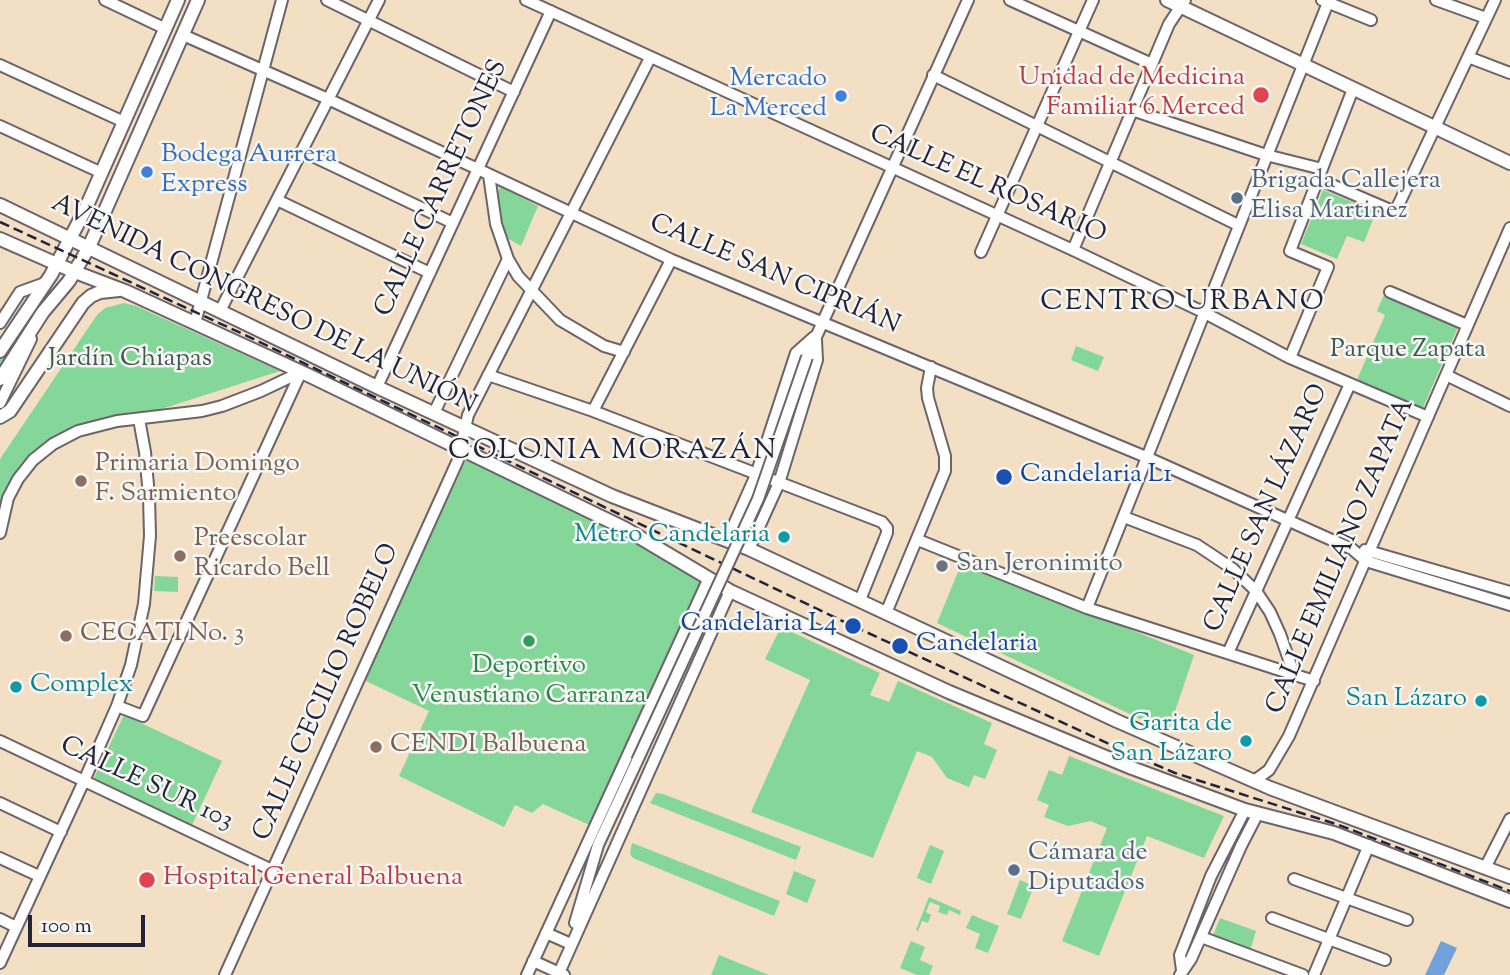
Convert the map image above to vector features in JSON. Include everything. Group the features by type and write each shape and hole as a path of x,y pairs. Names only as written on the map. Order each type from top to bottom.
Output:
{"main road":[{"path":"0,351 45,284 71,238 178,0"},
{"path":"0,379 43,312 75,272 89,247 198,0"},
{"path":"1167,0 1182,3 1353,89 1510,163"},
{"name":"AVENIDA CONGRESO DE LA UNIÓN","path":"0,205 377,387 634,506 750,549 1083,706 1254,781 1510,877"},
{"name":"AVENIDA CONGRESO DE LA UNIÓN","path":"0,239 125,291 348,394 624,528 730,591 949,692 1132,768 1251,812 1297,822 1369,845 1510,901"},
{"path":"3,410 83,303 100,292 125,291"},
{"path":"348,394 377,387"}],"street":[{"path":"105,0 166,29"},
{"path":"195,323 282,0"},
{"path":"327,0 514,92"},
{"path":"220,311 379,0"},
{"name":"CALLE EL ROSARIO","path":"526,0 1073,250 1203,312 1290,358 1428,417"},
{"path":"572,940 577,912 598,845 758,499 816,335 968,0"},
{"path":"1010,0 1025,3 1080,32 1152,64"},
{"path":"981,252 1093,0"},
{"path":"1436,0 1486,18"},
{"path":"1132,110 1320,174 1383,209 1395,212 1495,0"},
{"path":"1087,608 1326,1 1371,20"},
{"path":"1073,250 1169,24 1182,3"},
{"name":"CALLE CARRETONES","path":"377,387 551,11"},
{"name":"CALLE SAN CIPRIÁN","path":"183,35 328,99 671,260 1146,457 1368,556 1509,599"},
{"path":"1468,57 1510,73"},
{"name":"CALLE CECILIO ROBELO","path":"225,975 431,523 461,450 464,427 488,375 650,58"},
{"path":"0,65 124,122"},
{"path":"933,75 1238,225"},
{"path":"1290,358 1328,267 1290,251 1353,89"},
{"path":"0,126 102,173"},
{"path":"302,150 453,223"},
{"path":"489,175 496,224 508,259 518,276 560,320 579,333 624,352"},
{"path":"277,200 430,273"},
{"name":"CALLE EMILIANO ZAPATA","path":"1254,781 1269,770 1289,736 1510,228"},
{"path":"434,413 508,259"},
{"path":"593,411 671,260"},
{"path":"0,323 20,292 45,284"},
{"path":"1390,292 1467,325"},
{"path":"0,427 3,410 43,312"},
{"path":"727,540 756,475 796,353 816,335"},
{"path":"750,549 779,482 817,360 816,335"},
{"path":"886,612 945,471 945,456 928,398 927,388 932,367"},
{"path":"0,533 8,498 33,460 53,444 78,431 117,421 202,411 261,391 301,372"},
{"path":"117,706 143,716 301,372"},
{"path":"488,375 593,411 886,524 887,533 860,600"},
{"path":"1446,375 1510,406"},
{"name":"CALLE SAN LÁZARO","path":"1228,653 1350,384"},
{"path":"0,963 117,706 131,665 144,604 150,536 145,452 139,419"},
{"path":"1124,517 1197,545 1217,556 1256,591 1270,612 1294,674"},
{"path":"918,540 1087,608 1314,681"},
{"path":"527,975 708,580"},
{"path":"533,961 561,974 572,940 730,591"},
{"name":"CALLE SUR 103","path":"0,741 272,870"},
{"path":"0,803 61,832"},
{"path":"1181,972 1191,959 1241,846 1251,812"},
{"path":"1181,972 1180,955 1216,864 1251,812"},
{"path":"1485,868 1510,819"},
{"path":"559,905 598,845"},
{"path":"1314,975 1369,845"},
{"path":"0,858 39,876"},
{"path":"1294,879 1407,920"},
{"path":"1272,918 1385,960"},
{"path":"0,919 16,927"},
{"path":"546,933 572,940"},
{"path":"1201,937 1303,975"}],"green space":[{"path":"500,186 538,206 521,246 507,238 496,197"},
{"path":"1323,190 1376,212 1364,242 1347,236 1337,259 1301,244"},
{"path":"53,272 60,275 0,366 0,356"},
{"name":"Parque Zapata","path":"1384,295 1458,327 1422,410 1356,382 1385,315 1377,311"},
{"name":"Jardín Chiapas","path":"124,303 280,371 149,413 119,417 32,458 0,513 0,459 97,315 105,308"},
{"path":"1076,346 1104,357 1098,371 1071,360"},
{"name":"Deportivo Venustiano Carranza","path":"467,458 602,519 701,583 594,827 543,804 532,813 515,805 504,827 399,776 429,711 364,680"},
{"path":"962,562 1194,655 1168,732 937,623"},
{"path":"155,576 178,577 178,592 154,591"},
{"path":"781,627 880,673 870,695 889,702 898,681 992,723 984,744 997,750 985,779 974,775 969,787 947,778 932,757 917,751 873,858 751,812 810,680 765,659"},
{"path":"124,715 222,761 192,825 94,778"},
{"path":"1069,756 1224,816 1204,858 1147,836 1099,956 1062,941 1107,828 1091,821 1068,826 1044,817 1049,805 1037,800 1049,770 1062,775"},
{"path":"656,793 801,847 796,860 650,803"},
{"path":"632,843 780,901 774,916 633,858 630,854"},
{"path":"930,845 944,851 931,884 917,878"},
{"path":"794,871 816,880 807,903 786,894"},
{"path":"1020,880 1034,886 1021,919 1007,914"},
{"path":"929,897 961,911 960,915 949,910 947,915 938,912 940,906 930,902 926,912 931,915 928,923 922,921 918,931 916,930"},
{"path":"972,915 999,926 988,953 975,948 980,934 966,928"},
{"path":"1220,918 1256,931 1250,951 1212,938"},
{"path":"911,941 925,947 920,960 933,966 929,975 917,975 900,968"},
{"path":"719,955 769,975 711,975"}],"water":[{"path":"1441,941 1457,948 1444,975 1425,975"}],"railway":[{"path":"0,222 245,335 853,626 1133,755 1175,773 1339,825 1510,891"}],"place":[{"name":"Unidad de Medicina Familiar 6 Merced","path":"1261,95"},
{"name":"Mercado La Merced","path":"841,96"},
{"name":"Bodega Aurrera Express","path":"147,172"},
{"name":"Brigada Callejera Elisa Martinez","path":"1237,198"},
{"name":"Candelaria L1","path":"1004,477"},
{"name":"Primaria Domingo F. Sarmiento","path":"81,481"},
{"name":"Metro Candelaria","path":"784,537"},
{"name":"Preescolar Ricardo Bell","path":"180,556"},
{"name":"San Jeronimito","path":"942,566"},
{"name":"Candelaria L4","path":"853,626"},
{"name":"CECATI No. 3","path":"66,636"},
{"name":"Deportivo Venustiano Carranza","path":"529,641"},
{"name":"Candelaria","path":"900,646"},
{"name":"Complex","path":"16,687"},
{"name":"San Lázaro","path":"1481,701"},
{"name":"Garita de San Lázaro","path":"1246,741"},
{"name":"CENDI Balbuena","path":"376,747"},
{"name":"Cámara de Diputados","path":"1014,870"},
{"name":"Hospital General Balbuena","path":"147,880"}],"district":[{"name":"CENTRO URBANO","path":"1183,304"},
{"name":"COLONIA MORAZÁN","path":"613,453"}]}
